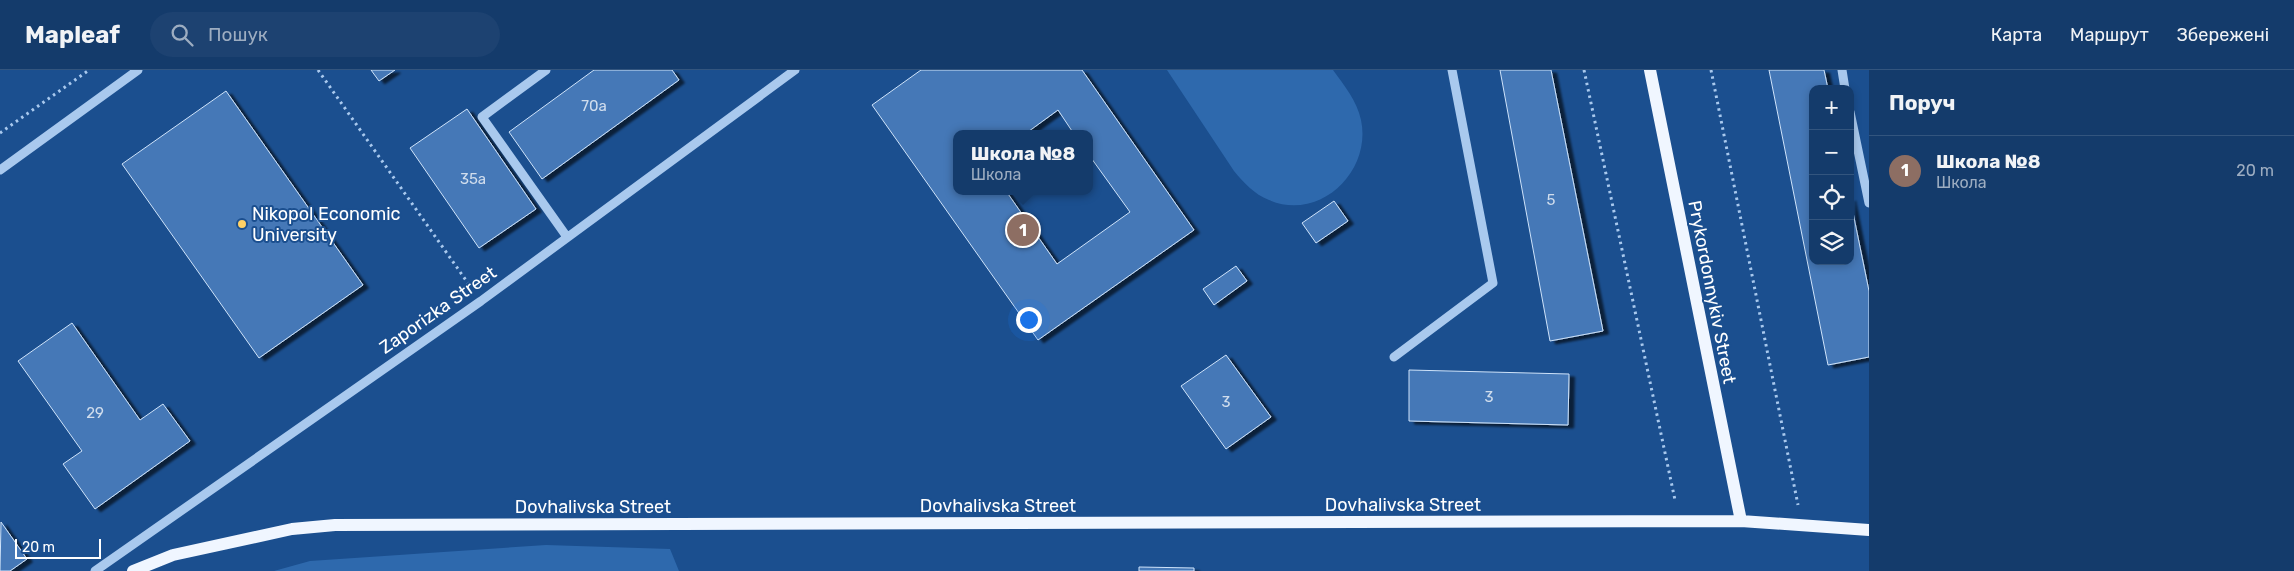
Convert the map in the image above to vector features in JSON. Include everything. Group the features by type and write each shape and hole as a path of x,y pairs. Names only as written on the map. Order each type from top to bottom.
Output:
{"main road":[{"name":"Prykordonnykiv Street","path":"1650,70 1740,521"},
{"name":"Dovhalivska Street","path":"133,571 173,555 292,530 334,525 1740,521 1869,530"}],"street":[{"path":"0,170 138,70"},
{"path":"546,70 482,117 568,237"},
{"name":"Zaporizka Street","path":"95,571 481,301 795,70"},
{"path":"1394,357 1493,283 1452,70"},
{"path":"1842,70 1844,85"},
{"path":"1854,130 1869,203"}],"path":[{"path":"0,133 89,70"},
{"path":"318,70 481,301"},
{"path":"1584,70 1679,522"},
{"path":"1711,70 1802,525"}],"shaded area":[{"path":"1167,70 1333,70 1346,87 1361,120 1362,139 1358,157 1350,174 1338,187 1323,198 1306,204 1288,205 1264,198 1250,188 1234,171"},
{"path":"546,545 670,549 679,571 274,571 310,561"}],"building":[{"path":"371,70 395,70 379,81"},
{"path":"594,70 672,70 679,80 542,179 509,132"},
{"path":"921,70 1082,70 1194,230 1038,340 872,105"},
{"path":"1500,70 1551,70 1603,331 1550,341"},
{"path":"1769,70 1824,70 1827,85 1809,85 1809,265 1854,265 1854,218 1869,291 1869,357 1828,365"},
{"name":"Nikopol Economic University","path":"226,91 363,285 259,358 122,164"},
{"path":"467,109 536,209 479,248 410,148"},
{"path":"1334,201 1348,221 1316,243 1302,223"},
{"path":"1236,266 1247,281 1214,305 1203,289"},
{"path":"72,323 140,420 163,404 190,441 95,509 63,464 82,451 18,361"},
{"path":"1226,355 1271,417 1226,449 1181,386"},
{"path":"1409,370 1569,374 1568,425 1409,421"},
{"path":"1,522 27,559 10,571 0,571"},
{"path":"1139,567 1194,568 1194,571 1139,571"}],"place":[{"name":"Nikopol Economic University","path":"242,224"},
{"name":"Школа №8","path":"1023,230"}]}
